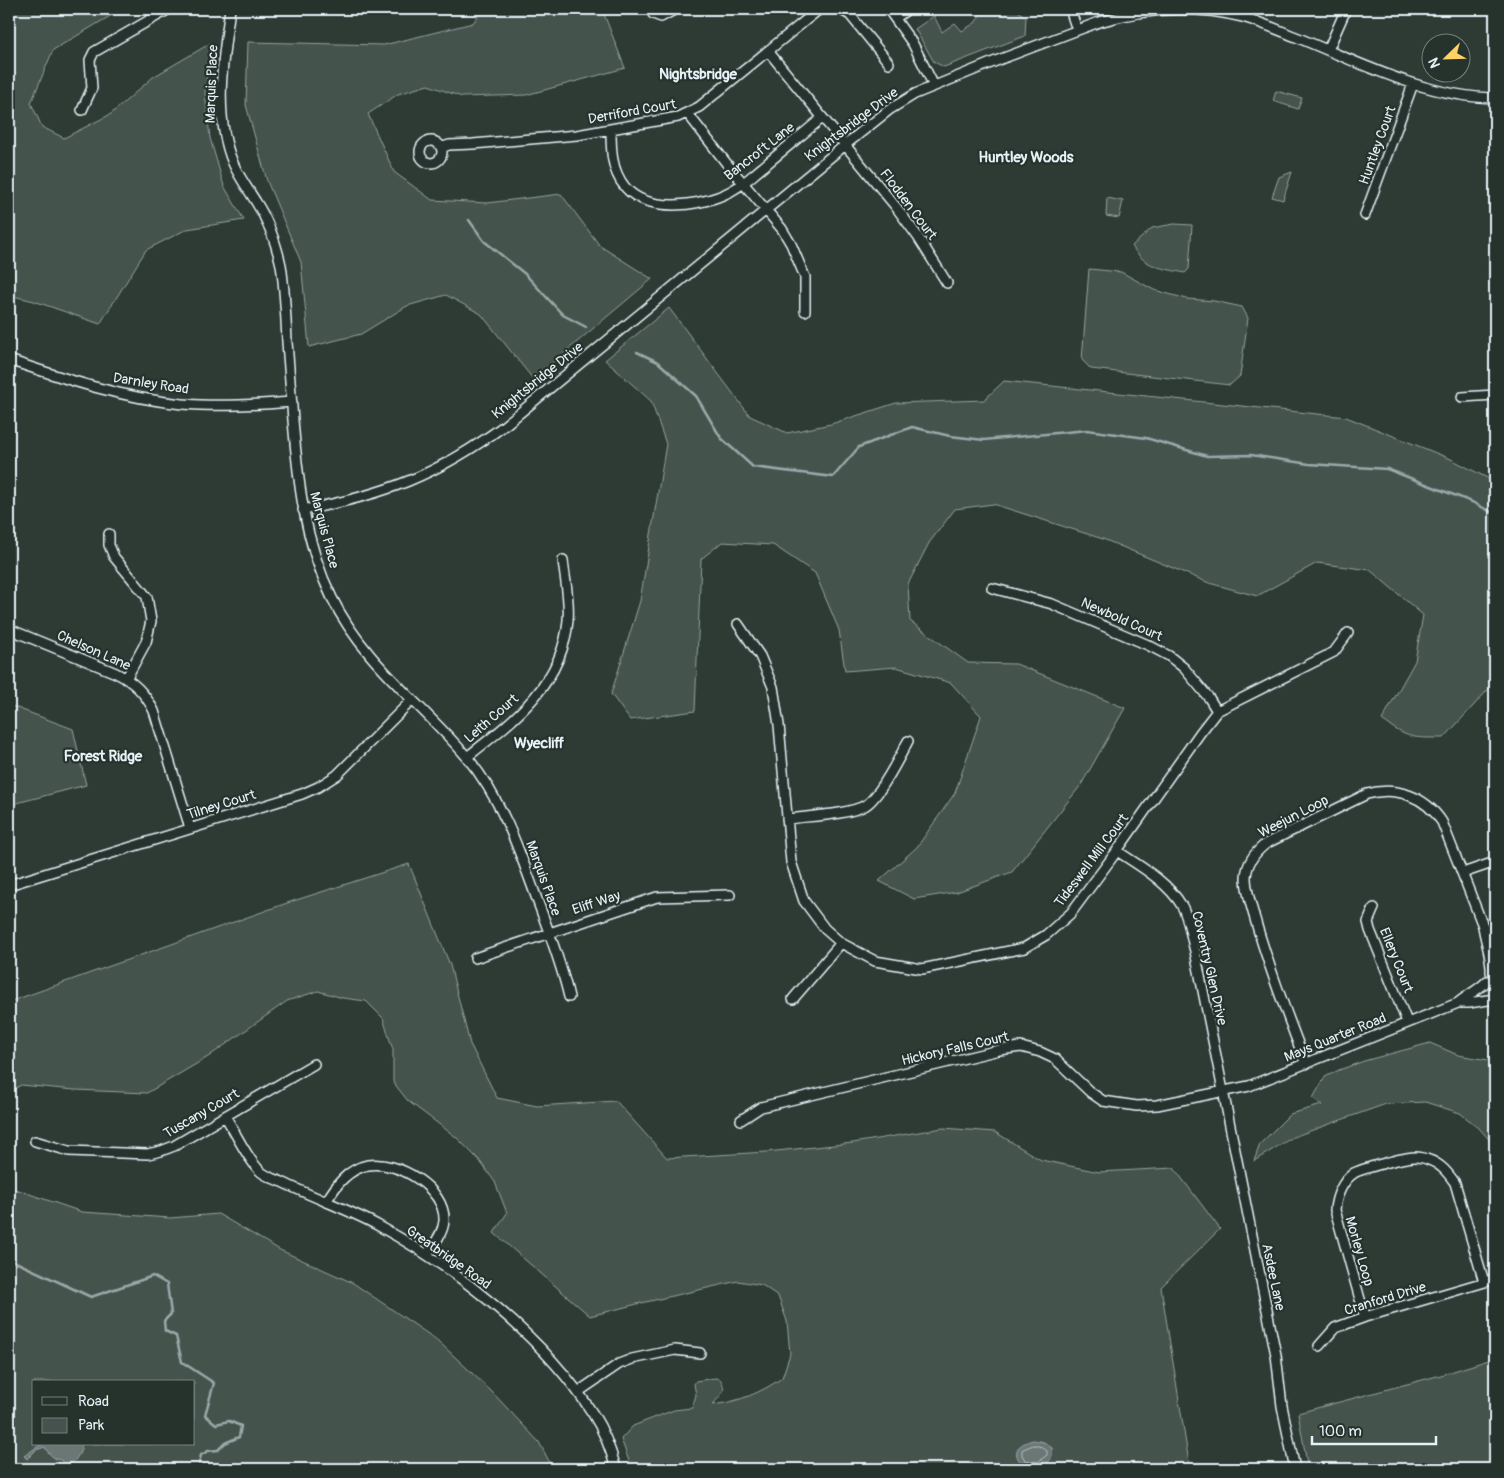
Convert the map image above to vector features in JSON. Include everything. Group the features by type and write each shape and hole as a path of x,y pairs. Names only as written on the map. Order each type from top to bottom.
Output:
{"street":[{"path":"82,110 92,88 90,60 94,52 169,9"},
{"name":"Marquis Place","path":"230,9 223,82 223,128 233,164 266,219 277,247 284,280 298,483 303,510 321,571 344,620 360,644 379,667 467,757 486,782 503,813 520,852 549,933 569,998"},
{"path":"652,9 653,14 661,17 676,9"},
{"name":"Derriford Court","path":"441,148 449,145 577,135 688,114 700,107 817,11 822,9"},
{"path":"840,9 850,15 890,64"},
{"path":"888,9 913,44 934,86"},
{"path":"895,18 908,9"},
{"path":"1070,9 1077,30"},
{"path":"1328,50 1346,9"},
{"name":"Knightsbridge Drive","path":"303,510 391,488 417,478 466,453 505,425 844,144 898,104 934,86 1077,30 1119,16 1161,10 1243,13 1258,22 1414,84 1459,95 1495,98"},
{"name":"Flodden Court","path":"768,51 910,227 947,283"},
{"name":"Huntley Court","path":"1365,214 1414,84"},
{"path":"688,114 782,229 799,260 805,277 804,311"},
{"name":"Bancroft Lane","path":"611,129 612,153 619,177 625,187 640,198 659,204 689,204 721,196 735,189 822,118"},
{"name":"Darnley Road","path":"9,360 110,391 161,401 239,406 292,402"},
{"path":"1462,397 1495,395"},
{"path":"109,534 109,545 114,558 146,597 151,621 146,642 126,678"},
{"name":"Leith Court","path":"467,757 528,706 558,661 568,621 568,590 564,560"},
{"name":"Newbold Court","path":"992,588 1052,604 1162,652 1184,668 1217,711"},
{"name":"Tideswell Mill Court","path":"738,624 760,656 773,687 779,724 791,862 804,901 825,929 841,943 875,961 922,969 1024,948 1046,936 1071,913 1217,711 1334,652 1348,633"},
{"name":"Chelson Lane","path":"9,628 126,678 140,689 154,711 190,828"},
{"name":"Tilney Court","path":"9,885 302,794 318,787 337,775 412,700"},
{"path":"787,819 848,811 867,804 884,783 908,741"},
{"name":"Weejun Loop","path":"1306,1064 1269,968 1251,904 1246,878 1248,867 1259,849 1268,843 1367,794 1392,790 1416,797 1435,811 1442,822 1483,926 1493,970"},
{"name":"Coventry Glen Drive","path":"1117,850 1150,873 1173,894 1183,908 1195,951 1222,1090"},
{"path":"1463,873 1495,862"},
{"name":"Eliff Way","path":"475,958 657,897 730,895"},
{"name":"Ellery Court","path":"1374,908 1368,922 1370,930 1408,1022"},
{"name":"Weejun Loop","path":"1483,926 1492,937 1495,946"},
{"path":"793,999 841,943"},
{"path":"1487,981 1493,970"},
{"name":"Mays Quarter Road","path":"1222,1090 1249,1086 1458,1003 1482,987 1487,981"},
{"name":"Mays Quarter Road","path":"1458,1003 1469,1004 1494,999 1490,994 1487,981"},
{"name":"Hickory Falls Court","path":"741,1120 761,1108 999,1050 1022,1047 1056,1059 1090,1092 1103,1101 1136,1106 1157,1105 1222,1090"},
{"name":"Tuscany Court","path":"35,1142 69,1151 148,1154 162,1151 174,1146 314,1064"},
{"name":"Asdee Lane","path":"1222,1090 1276,1355 1281,1401 1295,1469"},
{"name":"Greatbridge Road","path":"225,1116 260,1172 378,1225 427,1255 478,1292 512,1320 549,1358 578,1392 610,1448 616,1469"},
{"name":"Morley Loop","path":"1365,1317 1335,1210 1336,1198 1340,1189 1354,1173 1382,1164 1414,1157 1430,1160 1445,1170 1455,1183 1484,1282"},
{"path":"326,1202 336,1185 358,1169 377,1165 397,1168 433,1190 442,1207 444,1222 440,1234 427,1255"},
{"name":"Cranford Drive","path":"1319,1346 1335,1328 1365,1317 1495,1279"},
{"path":"578,1392 619,1364 632,1359 675,1350 700,1353"}],"green space":[{"path":"9,9 122,9 53,50 31,103 42,127 64,138 111,114 153,77 211,43 205,93 210,138 224,186 244,220 187,229 146,250 100,324 34,301 9,295"},
{"path":"483,9 602,9 625,68 526,95 462,97 428,85 398,94 368,114 394,172 432,200 487,203 561,194 600,246 652,279 533,379 481,314 446,295 407,306 361,334 309,347 301,262 267,181 246,105 248,42 384,45 473,23"},
{"path":"984,9 1015,9 1026,17 1025,36 944,67 934,62 915,29 934,16 942,32 955,23 962,31 975,23"},
{"path":"1276,91 1302,98 1298,109 1273,101"},
{"path":"1292,172 1283,200 1272,197 1279,177"},
{"path":"1107,198 1123,201 1119,218 1106,216"},
{"path":"1174,224 1192,225 1189,269 1185,273 1148,263 1132,246 1152,228"},
{"path":"1089,269 1121,272 1154,290 1187,299 1214,301 1242,307 1248,318 1240,376 1230,385 1091,369 1082,360"},
{"path":"669,308 750,416 787,433 831,424 896,403 984,400 1004,381 1346,417 1451,459 1495,482 1495,682 1444,738 1411,736 1398,731 1382,720 1415,661 1423,615 1370,570 1317,563 1257,596 1209,583 1103,539 993,504 955,509 929,543 908,584 910,621 968,663 1016,664 1125,708 1081,785 1012,872 957,892 914,899 879,881 917,847 955,793 981,716 951,683 896,667 845,671 839,630 815,573 773,545 722,542 701,559 695,711 630,720 611,694 640,601 666,444 651,401 605,360"},
{"path":"9,705 73,729 86,785 9,805"},
{"path":"409,864 450,965 470,1044 497,1098 537,1106 616,1101 667,1158 767,1152 853,1143 943,1128 995,1132 1041,1160 1099,1172 1174,1168 1220,1229 1161,1287 1190,1469 632,1469 621,1439 633,1426 674,1410 692,1408 696,1395 694,1384 696,1381 715,1378 720,1379 723,1383 722,1393 713,1405 750,1396 782,1378 790,1354 787,1321 778,1296 762,1285 738,1281 590,1316 494,1233 507,1213 495,1182 479,1160 456,1137 408,1101 393,1082 393,1050 383,1018 366,1001 343,998 318,991 287,1001 208,1057 147,1093 75,1090 21,1085 9,1092 9,1002 290,902"},
{"path":"1430,1043 1458,1055 1494,1061 1495,1146 1478,1127 1460,1113 1425,1102 1386,1104 1293,1137 1254,1161 1260,1144 1290,1114 1322,1105 1313,1098 1325,1077 1364,1061"},
{"path":"9,1187 82,1212 170,1218 218,1214 280,1250 353,1283 437,1340 491,1391 539,1442 553,1469 9,1469"},
{"path":"1495,1358 1495,1469 1308,1469 1298,1413 1441,1375"}],"water":[{"path":"1033,1440 1044,1442 1052,1448 1050,1460 1039,1467 1031,1467 1024,1464 1017,1455 1018,1449 1023,1444"},
{"path":"81,1446 77,1458 65,1466 61,1460 49,1454 45,1447 36,1450 27,1459 24,1456 37,1447"}],"waterway":[{"path":"469,220 484,241 525,274 563,315 586,327"},
{"path":"637,352 658,362 696,396 721,438 753,467 833,477 859,447 912,427 950,436 984,440 1087,430 1146,438 1207,456 1251,455 1309,464 1387,469 1472,502 1495,514"},
{"path":"9,1259 91,1297 153,1276 167,1284 171,1314 164,1321 165,1331 176,1336 182,1362 214,1383 205,1415 216,1424 229,1421 241,1426 239,1437 225,1443 218,1450 208,1451 201,1455 199,1464 201,1469"}],"district":[{"name":"Nightsbridge","path":"698,74"},
{"name":"Huntley Woods","path":"1026,157"},
{"name":"Wyecliff","path":"539,743"},
{"name":"Forest Ridge","path":"103,756"}]}
